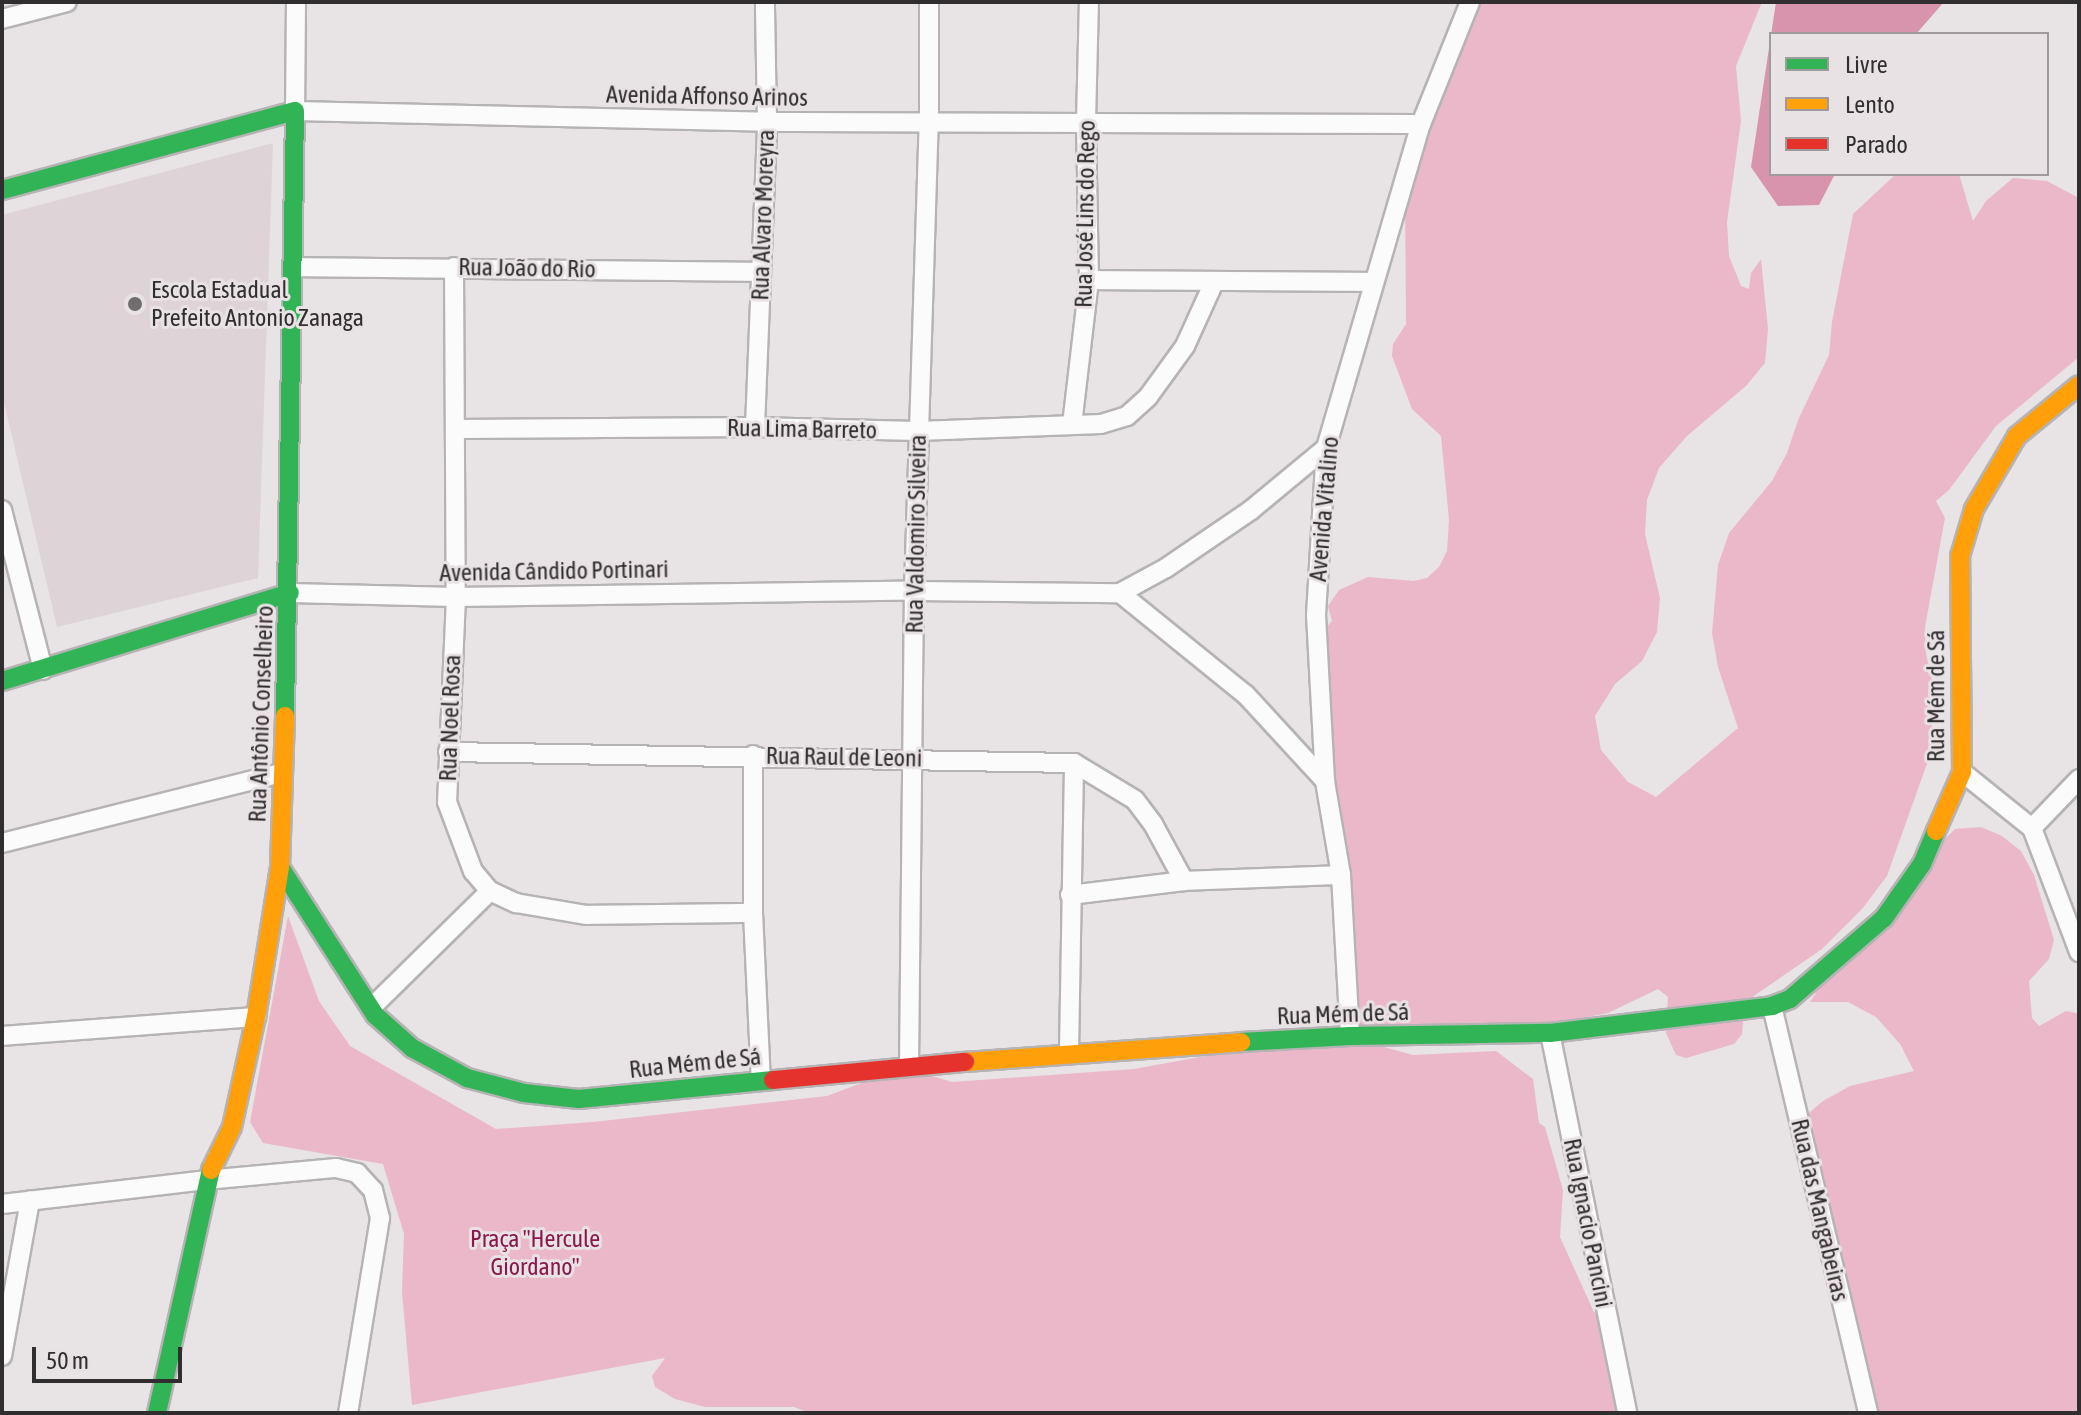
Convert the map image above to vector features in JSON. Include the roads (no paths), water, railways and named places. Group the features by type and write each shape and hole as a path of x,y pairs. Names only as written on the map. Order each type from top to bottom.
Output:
{"street":[{"path":"2,19 67,2"},
{"name":"Rua Antônio Conselheiro","path":"157,1413 206,1180 232,1127 256,1017 280,867 281,773 290,593 296,2"},
{"name":"Rua Alvaro Moreyra","path":"755,427 767,122 765,2"},
{"name":"Rua Valdomiro Silveira","path":"909,1066 917,431 929,120 929,2"},
{"name":"Rua José Lins do Rego","path":"1072,425 1089,280 1086,122 1089,2"},
{"name":"Avenida Vitalino","path":"1350,1036 1341,875 1325,781 1316,615 1326,448 1421,124 1470,2"},
{"name":"Avenida Affonso Arinos","path":"2,190 295,111 767,122 929,120 1421,124"},
{"name":"Rua João do Rio","path":"293,267 761,272"},
{"name":"Rua Noel Rosa","path":"454,267 456,597 447,802 473,871 490,891"},
{"path":"1089,280 1373,282"},
{"name":"Rua Lima Barreto","path":"457,429 755,427 917,431 1101,424 1127,416 1148,397 1185,346 1214,282"},
{"name":"Rua Mém de Sá","path":"280,867 371,1008 412,1048 467,1078 524,1093 579,1099 1069,1052 1350,1036 1550,1033 1772,1006 1790,999 1839,960 1884,918 1922,864 1962,772 1960,556 1971,520 2017,436 2079,385"},
{"name":"Avenida Cândido Portinari","path":"2,681 290,593 456,597 914,591 1120,593 1166,568 1251,510 1326,448"},
{"path":"2,510 43,670"},
{"path":"1120,593 1246,695 1325,781"},
{"name":"Rua Raul de Leoni","path":"448,752 1074,763 1135,800 1153,824 1184,881"},
{"path":"753,755 753,913 761,1080"},
{"path":"1069,1052 1074,763"},
{"path":"1962,772 2032,828 2079,952"},
{"path":"2,843 281,773"},
{"path":"2032,828 2079,779"},
{"path":"1070,895 1184,881 1341,875"},
{"path":"371,1008 490,891 516,903 587,915 753,913"},
{"name":"Rua das Mangabeiras","path":"1772,1006 1868,1413"},
{"path":"2,1036 256,1017"},
{"name":"Rua Ignacio Pancini","path":"1550,1033 1627,1413"},
{"path":"2,1204 336,1168 357,1173 373,1190 380,1218 376,1260 348,1413"},
{"path":"2,1356 30,1201"}],"place":[{"name":"Escola Estadual Prefeito Antonio Zanaga","path":"135,304"}],"park label":[{"name":"Praça \"Hercule Giordano\"","path":"535,1253"}]}
